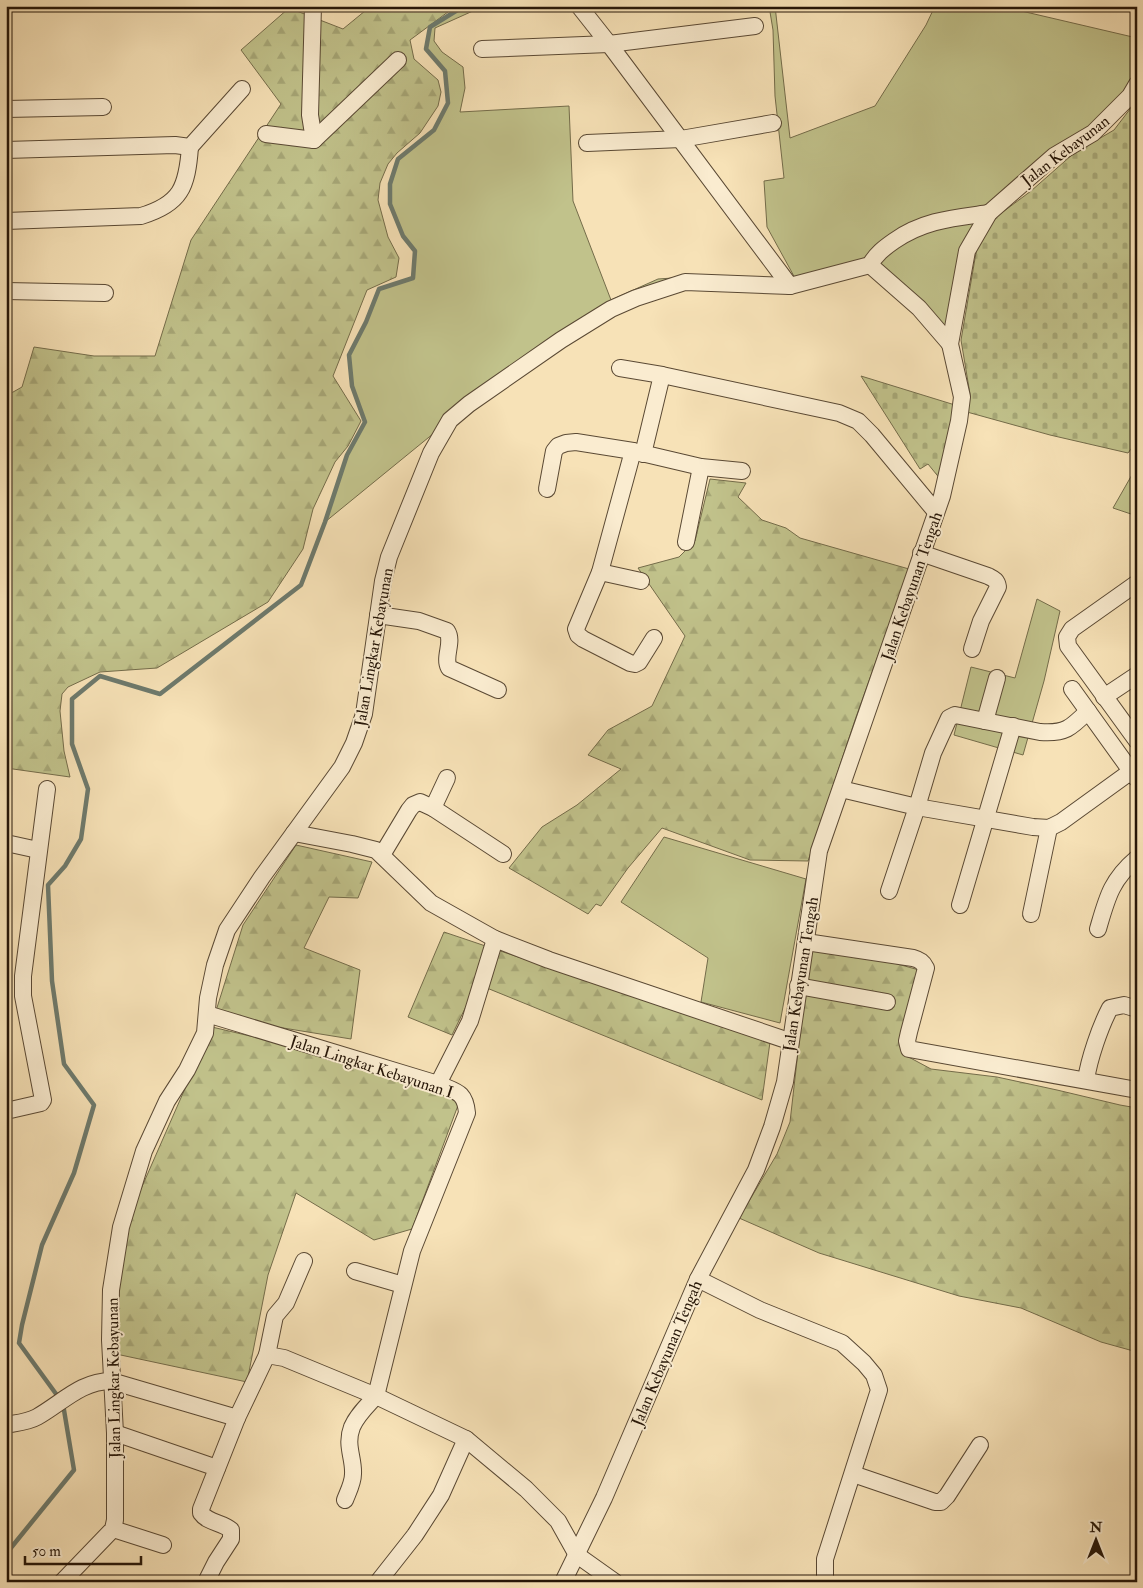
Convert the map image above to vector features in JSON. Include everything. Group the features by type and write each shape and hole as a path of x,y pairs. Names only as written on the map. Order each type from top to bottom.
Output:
{"street":[{"path":"313,6 310,115 314,140"},
{"path":"579,6 790,286"},
{"path":"482,49 609,44 755,26"},
{"path":"314,140 398,60"},
{"name":"Jalan Kebayunan","path":"989,213 1054,156 1093,133 1130,96 1137,84"},
{"path":"6,221 141,216 169,205 182,189 188,167 190,148 242,89"},
{"path":"6,109 103,108"},
{"path":"587,143 680,139 772,123"},
{"path":"266,134 314,140"},
{"path":"6,150 175,145 190,148"},
{"path":"870,265 879,251 903,234 927,223 989,213"},
{"name":"Jalan Kebayunan Tengah","path":"563,1582 608,1489 698,1279 756,1170 772,1127 785,1082 789,1041 819,851 921,553 936,512 944,497 962,397 950,344 967,251 989,213"},
{"name":"Jalan Kebayunan Tengah","path":"870,265 919,308 950,344"},
{"name":"Jalan Lingkar Kebayunan","path":"113,1529 115,1520 115,1433 111,1381 111,1290 121,1227 144,1151 167,1101 187,1070 198,1048 204,1032 208,998 215,965 227,930 342,767 354,743 364,714 383,581 389,557 431,453 450,420 469,404 561,340 611,309 636,298 685,282 790,286 870,265"},
{"path":"6,291 105,293"},
{"path":"620,368 662,375 839,413 858,421 872,435 936,512"},
{"path":"654,638 639,662 630,664 583,639 576,629 600,572 662,375"},
{"path":"547,489 554,451 558,446 576,442 701,466 742,471"},
{"path":"686,542 701,466"},
{"path":"921,553 988,576 997,582 998,587 981,621 972,649"},
{"path":"600,572 641,581"},
{"path":"1137,583 1072,629 1067,637 1068,646 1137,741"},
{"path":"378,615 419,621 447,632 450,637 446,660 450,668 498,690"},
{"path":"1104,697 1137,675"},
{"path":"985,721 998,678"},
{"path":"841,789 917,807 1032,827 1049,828 1061,822 1135,772 1072,689"},
{"path":"889,891 933,753 946,721 952,716 956,716 1053,733 1073,726 1088,711"},
{"path":"960,905 1013,726"},
{"path":"433,808 447,778"},
{"path":"6,1111 41,1103 43,1100 23,996 23,976 47,789"},
{"path":"382,855 413,805 420,802 433,808 503,854"},
{"path":"1031,914 1049,828"},
{"path":"294,833 376,850 431,903 495,939 549,960 789,1041"},
{"path":"6,843 38,850"},
{"path":"1098,929 1109,893 1126,868 1137,858"},
{"path":"438,1084 470,1021 495,939"},
{"path":"806,942 913,958 924,964 926,968 908,1032 907,1041 909,1049 913,1051 1137,1090"},
{"path":"798,986 887,1002"},
{"path":"1086,1080 1088,1067 1104,1019 1110,1008 1124,1005 1137,1009"},
{"name":"Jalan Lingkar Kebayunan I","path":"207,1014 438,1084 463,1096 466,1101 467,1113 412,1251 376,1396"},
{"path":"206,1582 231,1539 231,1530 225,1525 204,1518 201,1513 203,1504 236,1418 267,1355 276,1316 286,1303 304,1261"},
{"path":"355,1272 403,1285"},
{"path":"698,1279 760,1310 842,1343 874,1375 879,1390 825,1559 824,1576 826,1582"},
{"path":"267,1355 284,1358 376,1396 466,1439 526,1489 558,1521 577,1555 615,1582"},
{"path":"6,1425 36,1417 72,1393 101,1381 111,1381 236,1418"},
{"path":"345,1500 351,1487 354,1473 348,1447 351,1428 361,1412 376,1396"},
{"path":"115,1433 217,1468"},
{"path":"378,1582 415,1535 441,1494 466,1439"},
{"path":"853,1474 935,1502 941,1502 947,1496 980,1445"},
{"path":"62,1582 113,1529 163,1545"}],"green space":[{"path":"371,6 456,6 410,40 414,59 438,80 441,92 438,106 420,133 397,153 388,164 380,183 378,200 388,237 399,258 396,277 367,290 333,376 361,421 348,446 335,462 313,509 303,549 268,602 157,668 100,672 68,687 62,694 60,711 64,751 70,777 6,768 6,396 22,387 34,347 94,356 155,356 191,240 281,104 241,50 289,8 343,29"},
{"path":"464,6 484,6 435,28 434,41 442,52 463,67 465,88 460,112 569,106 573,201 611,300 658,279 687,277 795,278 767,227 764,181 784,178 775,96 773,30 769,6 775,6 790,138 875,106 926,25 935,6 1000,6 1137,38 1137,84 1130,96 1020,184 967,251 950,344 870,265 790,286 685,282 636,298 450,420 325,522 347,455 365,422 352,386 349,355 366,322 379,289 413,278 415,251 403,236 390,204 390,184 398,159 434,130 448,103 445,71 426,49 430,27"},
{"path":"1137,100 1137,441 1128,453 1050,435 967,412 970,394 961,340 977,247 996,217 1031,191 1073,154 1114,130"},
{"path":"861,376 955,405 941,480 928,464 920,469"},
{"path":"1137,466 1137,516 1113,508"},
{"path":"710,479 746,483 738,497 762,520 786,528 800,538 909,569 855,720 808,861 750,860 662,828 628,868 601,906 596,904 588,914 509,868 542,827 577,805 621,769 588,755 608,730 652,706 685,636 638,568 679,557 695,541"},
{"path":"1037,599 1060,611 1044,681 1023,755 954,735 971,667 1015,678"},
{"path":"664,837 806,879 780,1023 701,1002 708,958 621,902"},
{"path":"296,845 372,862 358,898 329,897 304,948 360,970 351,1039 277,1027 215,1014 243,925"},
{"path":"444,932 770,1042 762,1100 477,984 452,1035 408,1017"},
{"path":"810,946 919,970 903,1054 931,1069 997,1077 1137,1108 1137,1352 1101,1342 1021,1308 959,1296 819,1253 739,1218 777,1154 790,1122"},
{"path":"212,1027 376,1066 460,1100 412,1229 374,1240 296,1193 268,1275 247,1382 116,1354 120,1266 130,1214"}],"waterway":[{"path":"59,1398 19,1343 42,1245 74,1173 94,1105 64,1064 52,981 48,885 65,866 81,839 88,789 72,744 72,699 100,676 160,694 301,585 325,522 347,455 365,422 352,386 349,355 366,322 379,289 413,278 415,251 403,236 390,204 390,184 398,159 434,130 448,103 445,71 426,49 430,27 464,6"},
{"path":"6,1561 10,1549 74,1470 63,1404"}]}
